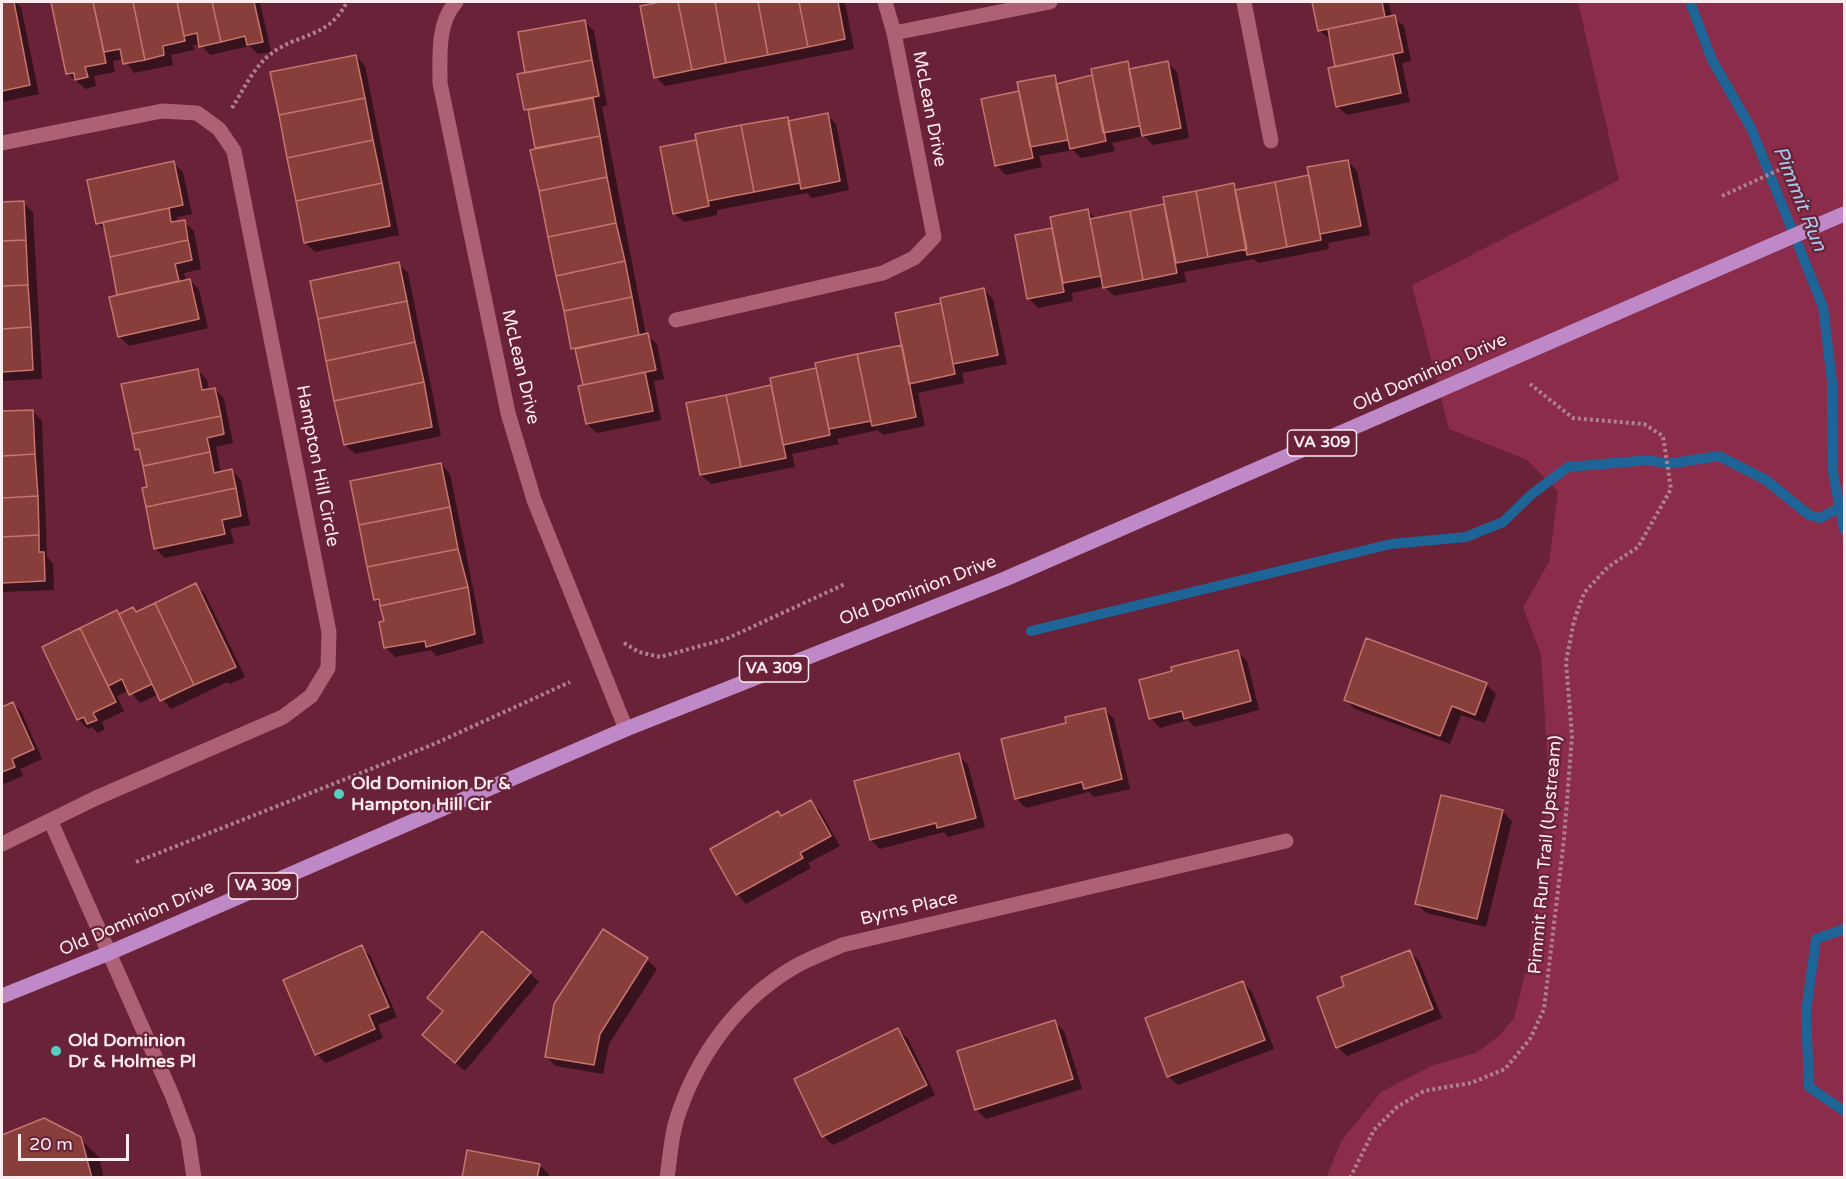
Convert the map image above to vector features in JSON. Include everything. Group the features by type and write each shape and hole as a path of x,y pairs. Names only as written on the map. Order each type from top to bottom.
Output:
{"main road":[{"name":"Old Dominion Drive","path":"2,996 109,953 626,729 1005,579 1845,214"}],"street":[{"name":"McLean Drive","path":"456,2 447,11 440,44 440,82 508,413 534,500 626,729"},
{"name":"McLean Drive","path":"676,320 883,273 914,258 934,237 894,33 885,2"},
{"path":"894,33 1050,2"},
{"path":"1244,2 1271,141"},
{"name":"Hampton Hill Circle","path":"2,143 162,111 197,113 219,129 234,151 329,632 328,668 311,696 283,717 96,798 2,844"},
{"path":"51,822 172,1095 188,1138 195,1178"},
{"name":"Byrns Place","path":"667,1178 676,1120 693,1074 720,1031 754,996 795,966 842,945 1286,841"}],"path":[{"path":"219,129 266,58 283,46 324,29 336,19 347,2"},
{"path":"1722,196 1796,162"},
{"name":"Pimmit Run Trail (Upstream)","path":"1350,1178 1374,1130 1397,1107 1424,1091 1471,1083 1505,1069 1530,1039 1544,1009 1565,828 1572,736 1566,662 1574,621 1584,593 1608,567 1638,547 1671,489 1663,436 1644,424 1573,418 1530,384"},
{"path":"624,643 639,652 660,657 726,639 844,585"},
{"path":"136,862 434,744 570,682"}],"shaded area":[{"path":"1578,2 1844,2 1844,1177 1326,1178 1342,1140 1381,1092 1433,1065 1476,1053 1499,1036 1514,1018 1528,963 1549,784 1541,655 1523,607 1549,562 1558,491 1527,460 1449,429 1412,285 1619,180"}],"building":[{"path":"2,2 14,2 30,85 2,91"},
{"path":"51,2 93,2 106,63 85,67 88,77 75,80 74,73 66,74"},
{"path":"93,2 133,2 145,60 123,64 120,49 104,52"},
{"path":"133,2 177,2 185,41 163,46 164,55 145,60"},
{"path":"177,2 212,2 221,42 199,47 197,33 184,36"},
{"path":"212,2 254,2 263,42 247,45 245,36 221,42"},
{"path":"660,2 678,2 692,70 654,78 640,6"},
{"path":"678,2 715,2 726,63 692,70"},
{"path":"715,2 758,2 768,55 726,63"},
{"path":"758,2 799,2 808,47 768,55"},
{"path":"799,2 838,2 845,39 808,47"},
{"path":"1312,2 1382,2 1385,17 1318,31"},
{"path":"1395,15 1403,52 1335,67 1328,29"},
{"path":"585,20 592,60 525,73 518,32"},
{"path":"1393,54 1401,93 1336,107 1328,68"},
{"path":"356,55 365,98 279,115 270,72"},
{"path":"592,60 599,96 524,110 517,74"},
{"path":"1128,61 1140,126 1103,133 1091,69"},
{"path":"1168,61 1181,128 1142,136 1129,69"},
{"path":"1055,75 1068,140 1030,147 1017,82"},
{"path":"1092,75 1106,141 1070,149 1056,84"},
{"path":"1019,91 1033,158 995,166 981,99"},
{"path":"365,98 373,140 287,158 279,115"},
{"path":"593,98 600,136 535,148 528,110"},
{"path":"828,113 840,181 801,189 788,121"},
{"path":"788,117 800,183 754,192 741,125"},
{"path":"741,125 754,192 708,201 695,134"},
{"path":"600,136 607,177 539,191 530,150"},
{"path":"373,140 382,183 296,201 287,158"},
{"path":"696,140 709,206 673,214 660,147"},
{"path":"1348,160 1361,226 1320,234 1307,167"},
{"path":"174,161 183,205 96,224 87,180"},
{"path":"1309,175 1321,240 1287,247 1275,182"},
{"path":"607,177 616,223 548,237 539,191"},
{"path":"1275,182 1287,247 1247,255 1235,190"},
{"path":"382,183 390,226 304,243 296,201"},
{"path":"1234,183 1247,249 1208,257 1196,191"},
{"path":"1196,191 1208,257 1176,263 1163,197"},
{"path":"24,201 26,240 2,241 2,202"},
{"path":"1164,204 1177,273 1143,280 1130,211"},
{"path":"169,208 171,222 185,220 188,240 110,257 103,222"},
{"path":"1088,209 1101,276 1063,283 1050,217"},
{"path":"1130,211 1143,280 1103,288 1090,219"},
{"path":"616,223 625,261 556,276 548,237"},
{"path":"1052,228 1064,292 1027,299 1015,235"},
{"path":"26,240 28,285 2,286 2,241"},
{"path":"188,240 192,260 175,264 179,281 117,295 110,257"},
{"path":"625,261 632,297 564,311 556,276"},
{"path":"399,262 407,301 318,319 310,281"},
{"path":"190,279 199,319 118,337 109,297"},
{"path":"28,285 31,327 2,329 2,286"},
{"path":"984,288 998,355 953,364 940,298"},
{"path":"632,297 639,335 571,349 564,311"},
{"path":"407,301 415,342 326,361 318,319"},
{"path":"941,303 955,374 909,384 895,313"},
{"path":"31,327 33,370 2,372 2,329"},
{"path":"648,333 656,370 583,385 575,349"},
{"path":"415,342 424,382 334,401 326,361"},
{"path":"902,345 916,417 872,426 857,354"},
{"path":"857,354 871,421 829,429 815,363"},
{"path":"816,368 830,435 783,445 770,378"},
{"path":"198,369 202,390 215,388 221,416 132,434 121,384"},
{"path":"645,372 653,411 586,424 578,386"},
{"path":"424,382 432,427 344,445 334,401"},
{"path":"771,385 786,458 741,467 726,395"},
{"path":"726,395 741,467 700,475 686,403"},
{"path":"33,410 35,454 2,456 2,411"},
{"path":"221,416 224,434 207,438 210,452 143,466 139,449 135,450 132,434"},
{"path":"210,452 214,473 232,469 236,488 146,507 142,488 147,487 143,466"},
{"path":"35,454 38,496 2,498 2,456"},
{"path":"441,463 450,507 359,525 350,481"},
{"path":"236,488 241,516 222,520 225,534 154,549 146,507"},
{"path":"38,496 39,535 2,537 2,498"},
{"path":"450,507 458,549 367,567 359,525"},
{"path":"39,535 39,552 44,552 45,581 2,583 2,537"},
{"path":"458,549 468,587 380,606 379,599 374,600 367,567"},
{"path":"196,583 236,667 194,685 155,603"},
{"path":"468,587 475,634 426,647 425,641 384,648 379,622 384,621 380,606"},
{"path":"155,603 194,685 160,701 119,614 133,607 136,612"},
{"path":"117,610 152,684 129,695 122,679 108,686 80,628"},
{"path":"80,628 116,702 93,713 97,720 87,724 84,717 77,720 42,647"},
{"path":"1366,638 1487,683 1475,715 1452,706 1440,736 1344,700"},
{"path":"1238,650 1251,701 1184,719 1182,711 1149,719 1139,680 1172,671 1171,667"},
{"path":"13,702 34,749 12,759 15,767 2,772 2,707"},
{"path":"1105,708 1122,779 1084,789 1082,782 1015,799 1001,739 1066,723 1065,717"},
{"path":"959,753 976,818 937,828 936,823 870,840 854,781"},
{"path":"1441,795 1503,810 1477,919 1415,904"},
{"path":"811,800 831,836 800,853 803,858 736,895 710,849 778,811 781,816"},
{"path":"603,929 648,958 600,1034 594,1065 545,1057 554,1004"},
{"path":"482,931 531,972 455,1063 422,1035 443,1011 427,998"},
{"path":"362,945 389,1007 369,1015 375,1029 315,1055 283,980"},
{"path":"1410,950 1433,1009 1336,1048 1317,997 1344,986 1341,977"},
{"path":"1243,981 1265,1040 1167,1077 1145,1018"},
{"path":"1055,1020 1073,1079 975,1110 957,1051"},
{"path":"898,1028 927,1085 822,1137 794,1079"},
{"path":"44,1118 81,1137 92,1178 2,1178 2,1135"},
{"path":"467,1150 540,1164 537,1178 462,1178"}],"waterway":[{"name":"Pimmit Run","path":"1690,2 1712,60 1751,128 1823,307 1832,382 1833,473 1844,529"},
{"path":"1031,631 1391,544 1466,537 1503,522 1532,494 1568,467 1650,460 1667,464 1719,456 1766,480 1809,515 1820,518 1839,508"},
{"name":"Pimmit Run","path":"1844,929 1816,939 1806,1012 1809,1087 1844,1111"}],"place":[{"name":"Old Dominion Dr & Hampton Hill Cir","path":"339,794"},
{"name":"Old Dominion Dr & Holmes Pl","path":"56,1051"}]}
